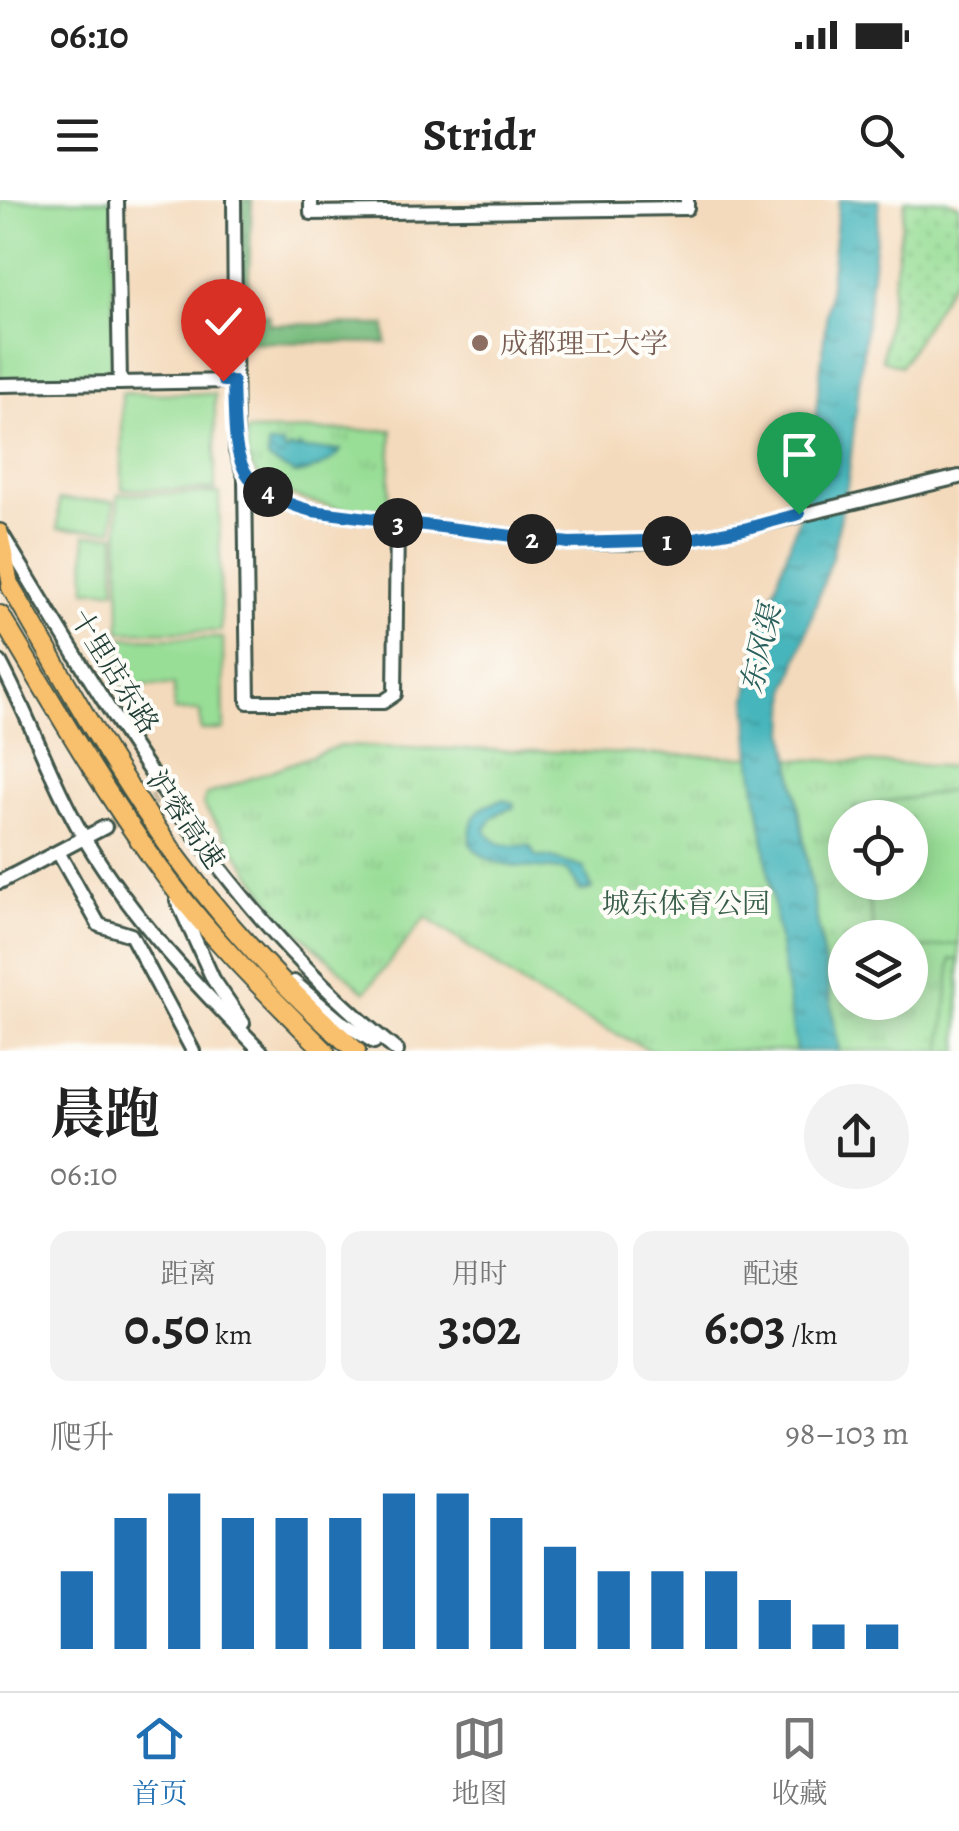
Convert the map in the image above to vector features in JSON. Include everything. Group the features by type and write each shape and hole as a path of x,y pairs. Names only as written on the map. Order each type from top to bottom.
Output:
{"highway":[{"name":"沪蓉高速","path":"10,587 152,823 227,921 315,1016 356,1051"},
{"name":"沪蓉高速","path":"0,615 103,785 168,880 220,943 325,1051"}],"main road":[{"path":"0,532 10,587"},
{"path":"0,568 10,587"}],"street":[{"path":"117,200 120,382"},
{"path":"234,200 233,381 236,450 245,477 248,702 383,702 395,694 397,523"},
{"path":"311,200 312,212 518,205 687,208 686,200"},
{"path":"0,385 233,381"},
{"path":"245,477 292,506 569,543 684,540 959,478"},
{"name":"十里店东路","path":"0,532 160,797 303,969 396,1051"},
{"path":"0,662 84,838 164,951 262,1051"},
{"path":"0,882 105,826"},
{"path":"58,852 95,921 106,930 131,935 192,1051"},
{"path":"168,880 214,979 262,1051"},
{"path":"227,921 340,1021 388,1051"}],"green space":[{"path":"0,200 113,200 113,357 108,373 100,378 0,379"},
{"path":"243,200 252,200 247,313 269,315 269,324 385,325 386,343 241,342"},
{"path":"905,200 946,200 959,205 959,270 901,366 882,360"},
{"path":"122,393 215,394 215,490 122,489"},
{"path":"392,430 388,515 343,509 285,493 257,474 248,458 246,431"},
{"path":"219,493 221,631 120,632 118,494"},
{"path":"59,500 114,501 113,530 58,529"},
{"path":"85,535 115,535 115,590 86,590"},
{"path":"121,638 223,638 224,730 201,730 200,711 174,711 174,685 121,685"},
{"name":"城东体育公园","path":"339,746 959,767 959,1051 652,1051 542,998 426,917 365,992 282,917 203,805 206,795"},
{"path":"952,791 959,832 959,943 928,948 928,920 872,920 869,900 928,900 928,800 897,800"},
{"path":"951,959 959,960 959,1051 942,1051"}],"water":[{"name":"东风渠","path":"839,200 880,200 848,481 832,557 788,687 786,733 828,985 828,1020 834,1020 839,1051 796,1051 751,757 747,699 760,631 807,494"},
{"path":"268,445 283,445 284,451 289,451 289,447 298,450 299,446 341,450 321,466 295,474 268,459"},
{"path":"502,800 514,803 513,808 492,818 486,831 490,837 505,845 530,846 536,857 584,868 592,889 581,891 568,871 503,864 480,854 470,844 471,825 476,814"}],"tunnel":[{"path":"105,827 156,799"}],"place":[{"name":"成都理工大学","path":"480,343"}],"route":[{"path":"223,381 233,381 236,450 245,477 284,502 312,511 569,543 684,540 799,514"}]}
